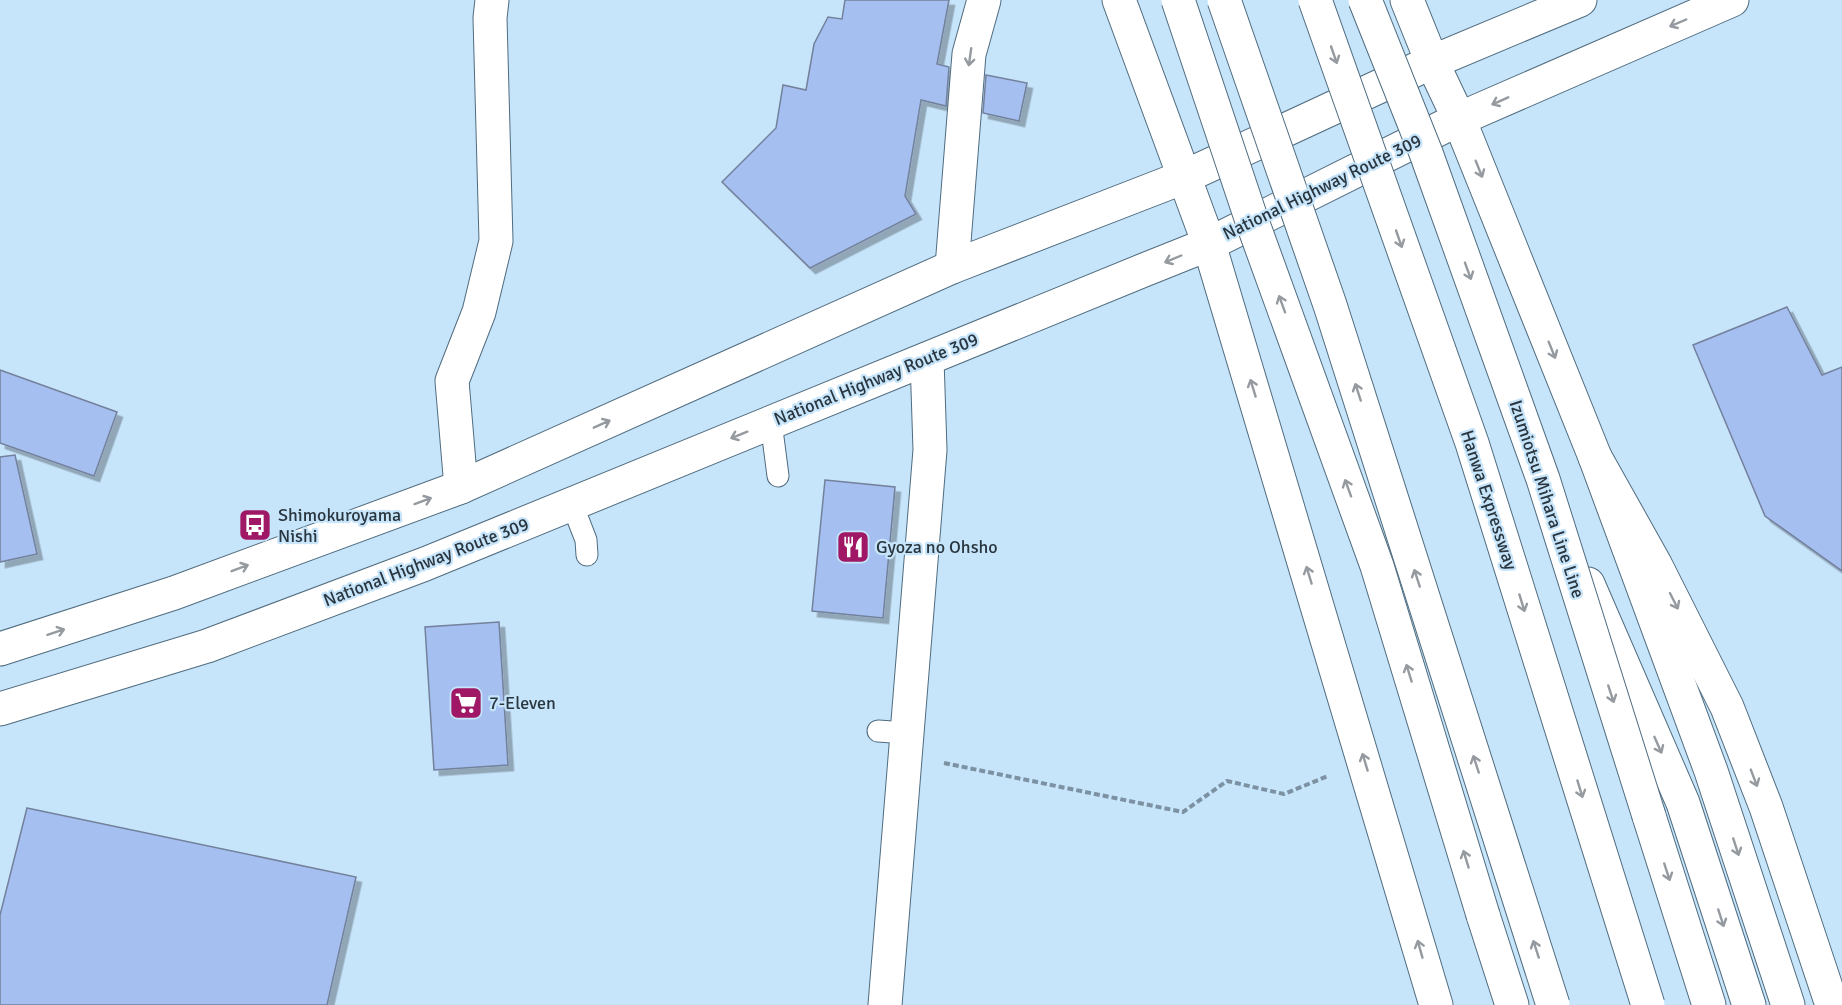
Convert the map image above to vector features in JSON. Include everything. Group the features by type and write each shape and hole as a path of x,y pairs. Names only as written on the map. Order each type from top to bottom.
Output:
{"main road":[{"path":"462,487 452,381 479,312 496,241 490,18 492,0"},
{"path":"952,267 969,54 984,0"},
{"path":"1119,0 1209,244 1436,1005"},
{"path":"1178,0 1252,221 1377,566 1512,1005"},
{"path":"1224,0 1330,305 1553,1005"},
{"name":"Hanwa Expressway","path":"1315,0 1472,443 1648,1005"},
{"name":"Izumiotsu Mihara Line Line","path":"1365,0 1426,153 1543,479 1709,1005"},
{"path":"1407,0 1432,62 1459,119 1595,457 1711,771 1788,1005"},
{"path":"0,649 174,593 462,487 952,267 1184,177 1432,62 1580,0"},
{"name":"National Highway Route 309","path":"0,709 207,646 425,564 1209,244 1459,119 1732,0"},
{"path":"885,1005 897,740 930,450 927,359"},
{"path":"1595,457 1655,564 1727,707 1766,807 1832,1005"},
{"path":"1543,479 1683,803 1749,1005"}],"lane":[{"path":"771,422 778,476"},
{"path":"572,504 586,540 587,555"}],"path":[{"path":"897,740 1183,812 1227,781 1284,794 1364,761"}],"building":[{"path":"845,0 949,0 937,64 949,67 946,106 921,100 905,196 916,214 810,268 722,182 776,128 783,85 806,90 814,44 828,17 842,19"},
{"path":"986,75 1027,83 1019,121 983,113"},
{"path":"1787,307 1822,375 1842,367 1842,571 1765,516 1693,345"},
{"path":"0,370 117,412 94,476 0,443"},
{"path":"15,455 37,554 0,562 0,457"},
{"path":"825,480 895,487 883,618 812,611"},
{"path":"499,622 508,765 434,770 425,627"},
{"path":"27,808 356,877 327,1005 0,1005 0,915"}],"place":[{"name":"Shimokuroyama Nishi","path":"255,525"},
{"name":"Gyoza no Ohsho","path":"853,547"},
{"name":"7-Eleven","path":"466,703"}]}
